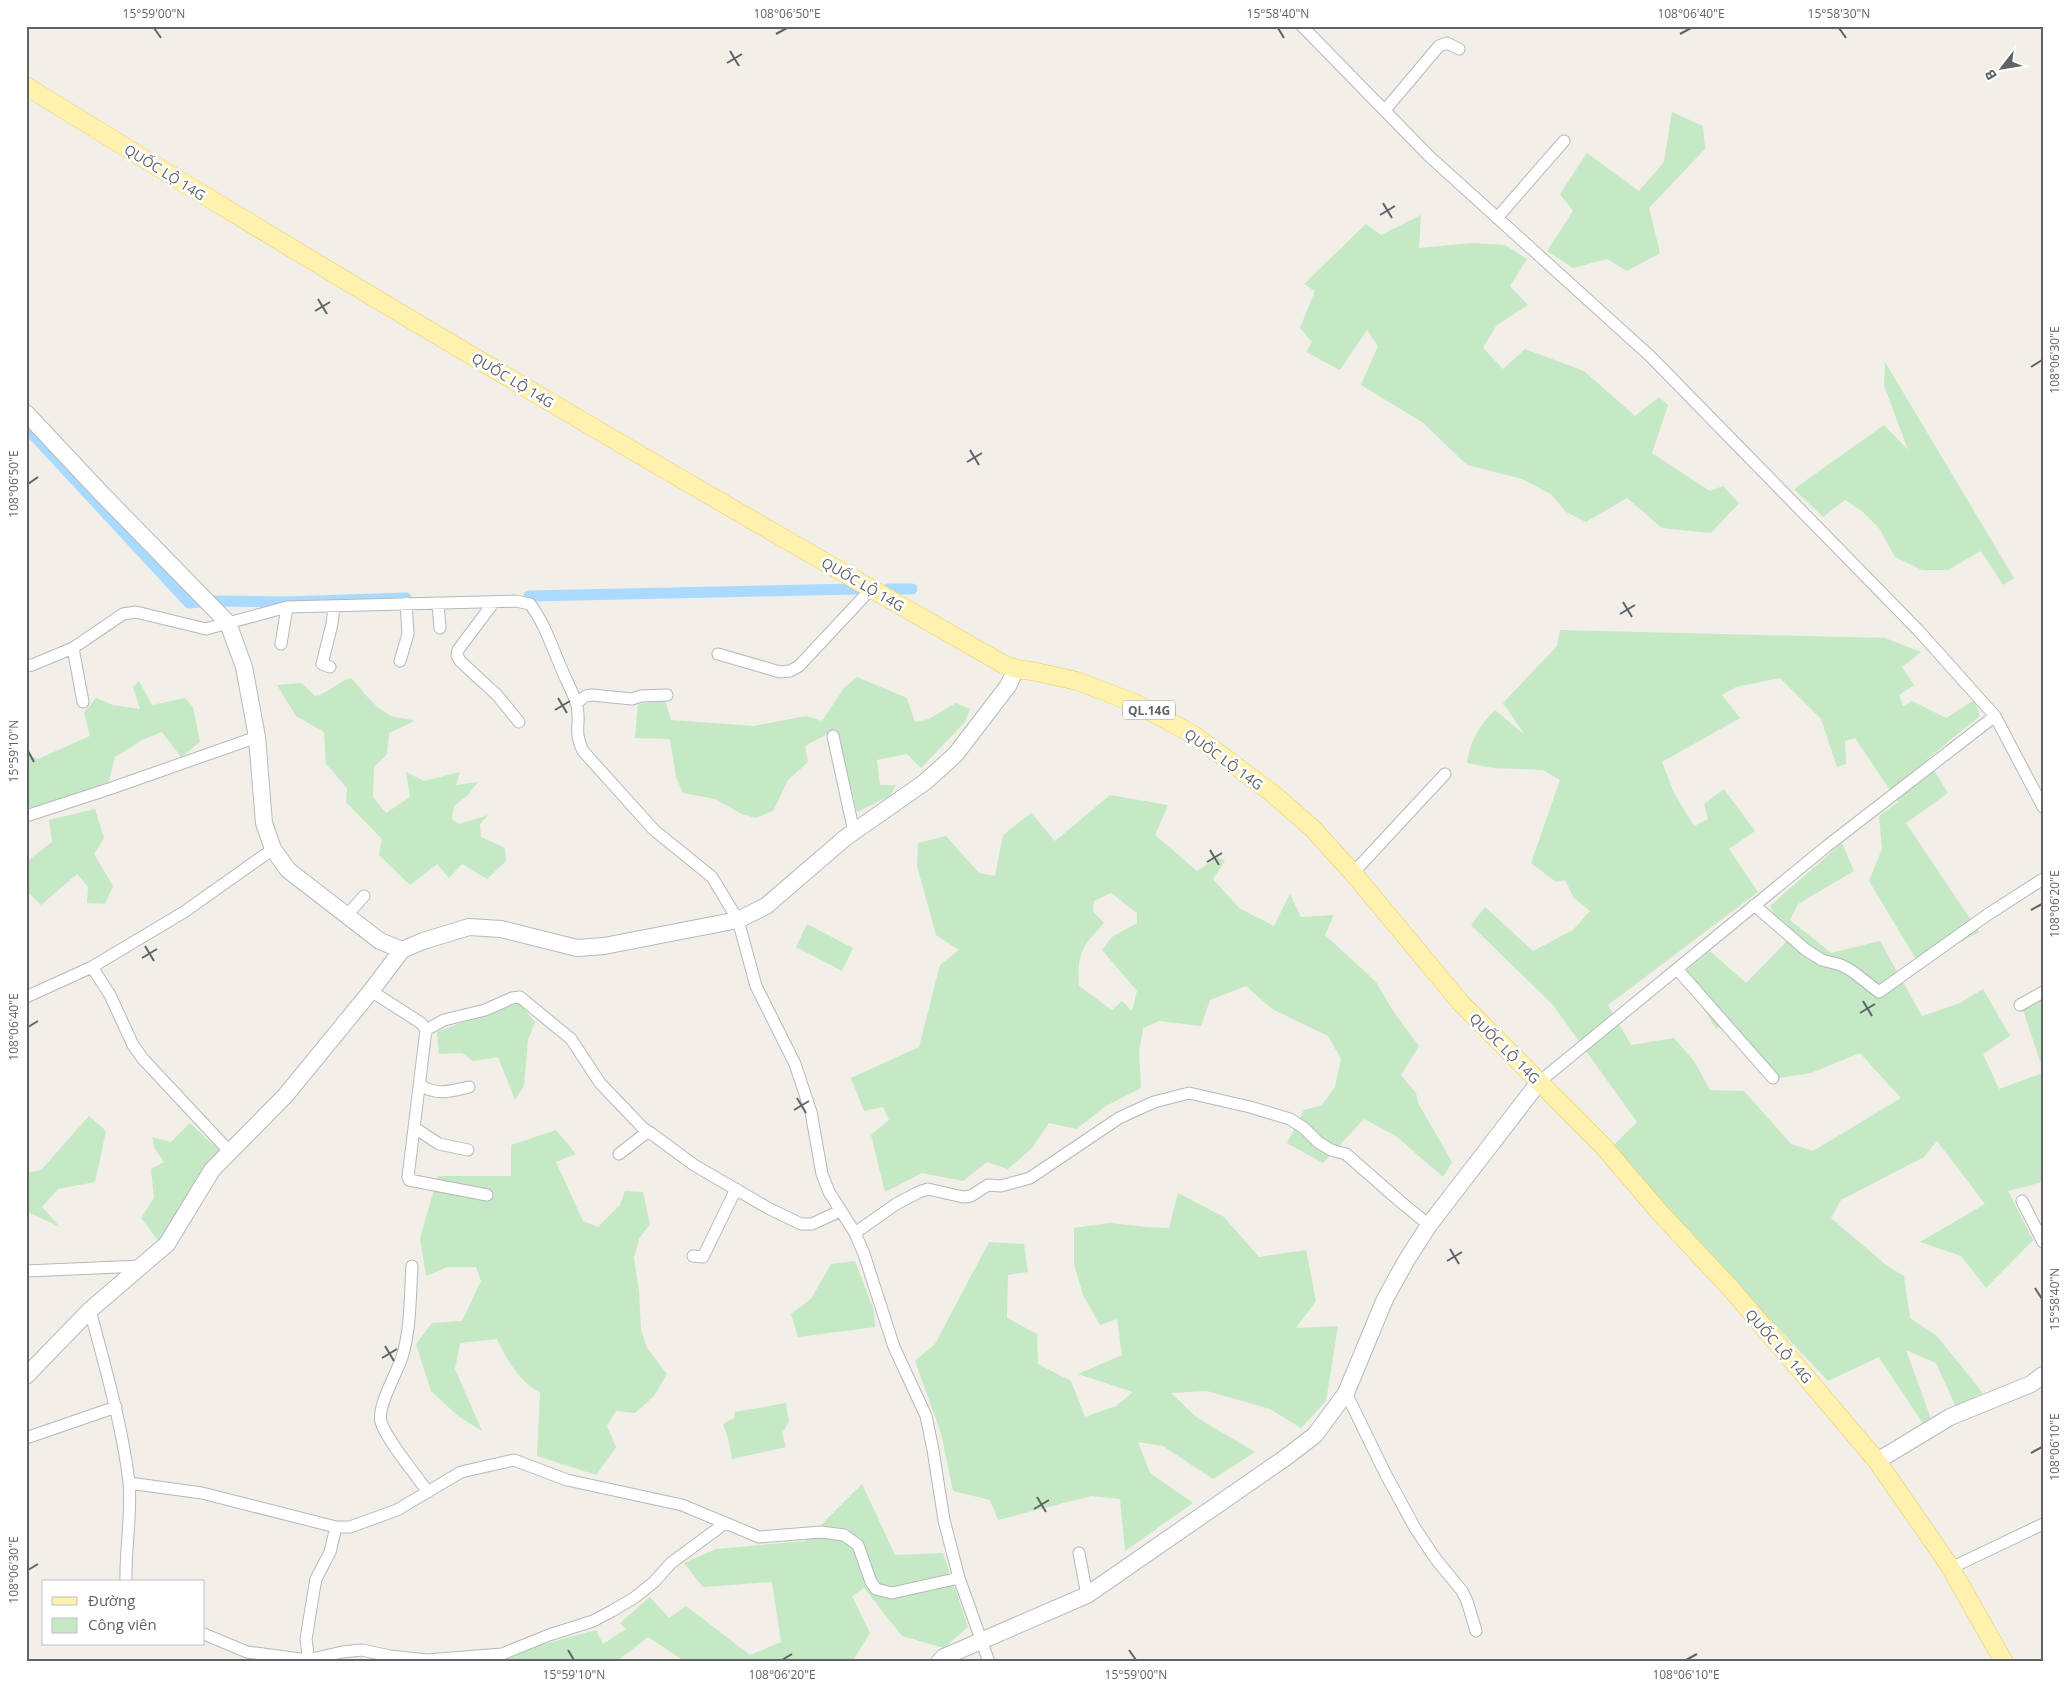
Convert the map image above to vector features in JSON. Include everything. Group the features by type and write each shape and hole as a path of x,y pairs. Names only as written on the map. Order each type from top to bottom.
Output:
{"main road":[{"name":"QUỐC LỘ 14G","path":"26,86 200,194 546,400 871,589 1003,664 1016,669 1077,680 1137,704 1194,735 1278,798 1312,828 1353,873 1460,1002 1603,1146 1661,1214 1733,1291 1877,1461 1951,1568 2004,1662"}],"street":[{"path":"1302,26 1429,156 1650,356 1918,630 1995,716 2043,807"},
{"path":"1385,110 1436,48 1448,42 1459,49"},
{"path":"1497,218 1564,141"},
{"path":"26,413 228,623 244,667 258,737 264,823 274,849 288,870 380,941 402,950"},
{"path":"718,654 780,672 790,672 799,666 871,589"},
{"path":"26,666 73,648 123,614 136,612 206,629 287,607 516,601 530,604 550,638 553,650 576,703 578,740 583,752 654,830 712,877 738,920 756,986 795,1064 811,1112 822,1174 829,1192 855,1233 864,1254 894,1347 926,1416 934,1450 944,1520 960,1578 989,1662"},
{"path":"494,602 458,650 457,655 460,661 497,695 520,722"},
{"path":"400,661 408,634 406,603"},
{"path":"438,603 440,628"},
{"path":"330,667 322,664 332,624 334,606"},
{"path":"281,644 287,607"},
{"path":"73,648 83,702"},
{"path":"26,1376 90,1310 167,1244 212,1170 286,1096 402,950 423,941 469,927 501,929 577,948 604,946 738,920 766,906 854,832 925,782 955,755 1008,686 1016,669"},
{"path":"576,703 586,696 592,695 632,699 641,696 667,695"},
{"path":"938,1662 944,1657 1087,1595 1285,1458 1314,1435 1346,1393 1385,1299 1406,1261 1429,1225 1539,1082 1826,846 1995,716"},
{"path":"833,736 854,832"},
{"path":"26,816 109,790 258,737"},
{"path":"1353,873 1445,774"},
{"path":"26,997 92,967 184,912 274,849"},
{"path":"1754,905 1806,950 1822,960 1841,965 1852,971 1879,992 1987,915 2043,879"},
{"path":"347,915 364,896"},
{"path":"92,967 110,995 133,1045 143,1059 230,1152"},
{"path":"1677,969 1773,1078"},
{"path":"371,991 420,1023 426,1030 409,1180 487,1195"},
{"path":"2020,1005 2043,992"},
{"path":"426,1030 444,1020 484,1010 512,998 520,997 571,1039 606,1090 643,1128 694,1165 768,1208 806,1226 840,1211"},
{"path":"420,1085 426,1090 436,1092 449,1092 470,1087"},
{"path":"855,1233 896,1204 918,1192 928,1189 963,1197 972,1196 988,1185 1001,1186 1030,1178 1119,1118 1154,1102 1189,1094 1250,1107 1290,1119 1304,1128 1318,1142 1331,1150 1346,1154 1402,1204 1429,1225"},
{"path":"415,1128 439,1144 468,1150"},
{"path":"619,1154 646,1133 652,1134"},
{"path":"694,1256 703,1257 736,1190"},
{"path":"2022,1201 2043,1242"},
{"path":"26,1271 141,1266"},
{"path":"412,1266 405,1348 380,1417 381,1423 390,1438 428,1492"},
{"path":"90,1310 116,1407 129,1483 126,1580"},
{"path":"1877,1461 1950,1418 2031,1384 2043,1375"},
{"path":"1346,1393 1384,1473 1415,1528 1467,1600 1476,1631"},
{"path":"26,1438 116,1407"},
{"path":"129,1483 202,1493 336,1527 350,1527 397,1510 460,1472 514,1460 567,1480 682,1505 759,1537 821,1532 844,1535 858,1546 871,1582 876,1589 884,1593 892,1593 960,1578"},
{"path":"205,1634 248,1652 308,1661 342,1652 362,1650 390,1656 427,1660 502,1654 549,1635 593,1621 612,1611 634,1598 654,1582 671,1563 724,1524"},
{"path":"1951,1568 2043,1524"},
{"path":"308,1661 306,1639 316,1579 330,1552 336,1527"},
{"path":"1079,1553 1087,1595"}],"green space":[{"path":"1672,112 1703,126 1705,149 1649,208 1660,253 1627,271 1607,259 1573,268 1547,251 1573,211 1560,194 1587,153 1639,191 1664,162"},
{"path":"1421,215 1419,248 1472,243 1505,245 1527,259 1510,286 1528,305 1496,326 1483,348 1503,369 1525,349 1584,371 1635,416 1659,397 1668,405 1652,453 1710,491 1723,486 1739,503 1711,533 1662,528 1627,498 1586,522 1566,512 1551,494 1522,479 1467,465 1422,422 1361,385 1378,346 1367,330 1340,370 1306,352 1312,342 1300,328 1315,291 1304,284 1366,224 1381,235"},
{"path":"1885,362 2014,578 2003,585 1981,551 1948,570 1922,570 1895,557 1879,528 1863,512 1845,500 1823,517 1794,489 1884,425 1908,450 1884,385"},
{"path":"1560,630 1885,638 1921,652 1902,667 1914,685 1899,695 1903,706 1912,701 1946,718 1974,700 1980,716 1927,759 1948,793 1906,823 1979,932 1919,964 1869,881 1882,849 1879,816 1898,802 1855,738 1845,741 1846,764 1837,767 1821,719 1780,678 1736,687 1722,695 1740,718 1662,762 1674,793 1694,826 1708,819 1704,804 1724,789 1755,831 1729,849 1758,892 1608,1005 1631,1045 1674,1038 1694,1061 1710,1090 1744,1091 1791,1144 1813,1151 1901,1098 1860,1053 1811,1073 1779,1078 1727,1024 1716,1029 1683,973 1710,951 1746,983 1788,940 1770,906 1842,843 1854,871 1798,904 1790,920 1831,953 1880,941 1922,1016 1960,1003 1983,989 2010,1036 1983,1054 1999,1089 2043,1073 2043,1182 2008,1191 2033,1240 1986,1288 1961,1256 1920,1242 1985,1204 1937,1141 1924,1157 1841,1200 1831,1218 1886,1265 1904,1276 1910,1318 1936,1335 1983,1393 1956,1407 1936,1363 1906,1350 1931,1419 1924,1425 1879,1357 1828,1381 1612,1147 1637,1122 1553,1005 1471,925 1485,907 1533,951 1573,930 1590,911 1574,898 1565,880 1556,882 1531,863 1560,780 1543,770 1493,768 1467,763 1476,734 1495,710 1525,735 1503,703 1557,646"},
{"path":"857,677 907,698 915,722 929,719 956,703 970,709 965,722 921,768 907,754 877,760 880,785 896,785 890,796 857,812 836,729 805,746 808,762 788,780 773,811 756,818 742,814 715,799 683,793 676,777 670,739 635,738 638,704 665,700 671,720 754,726 806,716 822,721 844,688"},
{"path":"351,678 385,713 393,717 414,721 389,733 387,754 374,767 373,797 386,813 410,797 406,772 424,781 460,772 456,785 478,782 468,795 454,806 452,819 459,824 488,815 480,824 481,837 505,848 506,861 487,879 462,864 449,878 437,864 410,885 379,855 382,839 346,802 347,788 326,764 324,732 296,716 277,685 302,683 315,696"},
{"path":"139,681 152,705 185,698 193,707 200,742 181,757 162,732 144,739 115,757 109,782 38,808 27,807 26,754 38,759 90,736 84,712 96,698 113,705 140,709 133,687"},
{"path":"1110,795 1168,805 1155,835 1197,871 1218,857 1225,861 1213,879 1239,908 1274,926 1290,894 1301,917 1334,915 1325,935 1376,982 1393,1011 1419,1046 1401,1075 1416,1093 1418,1103 1452,1162 1443,1177 1396,1136 1364,1119 1323,1163 1287,1143 1304,1110 1322,1105 1335,1087 1341,1059 1328,1036 1272,1009 1246,986 1210,1000 1201,1026 1159,1021 1143,1028 1139,1052 1141,1088 1104,1107 1077,1129 1049,1123 1032,1148 1008,1169 987,1162 963,1181 922,1173 885,1192 871,1135 889,1120 883,1107 864,1111 851,1078 919,1047 940,965 959,950 936,935 917,866 918,843 946,836 979,873 995,876 1003,835 1031,813 1055,841","holes":["1111,893 1137,913 1137,923 1112,937 1102,950 1137,991 1132,1011 1122,1001 1112,1010 1079,986 1079,965 1082,951 1104,923 1093,911 1094,901"]},
{"path":"95,809 104,838 94,854 113,886 105,904 87,903 88,887 77,874 41,905 26,890 26,862 52,842 49,820"},
{"path":"807,924 853,948 842,971 796,947"},
{"path":"2043,993 2043,1065 2041,1064 2022,1007"},
{"path":"513,1003 520,1004 535,1022 528,1040 524,1086 515,1100 498,1057 473,1061 462,1053 439,1054 437,1032"},
{"path":"89,1116 106,1131 95,1182 58,1189 42,1207 60,1227 26,1211 26,1173 41,1170"},
{"path":"190,1123 219,1150 160,1243 141,1218 154,1198 151,1169 164,1162 155,1149 152,1137 171,1142"},
{"path":"556,1130 576,1154 556,1162 583,1221 598,1227 620,1205 625,1191 643,1192 650,1224 639,1239 634,1258 639,1291 641,1330 647,1348 667,1374 654,1396 635,1413 616,1411 607,1426 616,1447 596,1475 537,1456 540,1393 514,1369 497,1339 460,1343 455,1369 482,1431 458,1416 431,1391 416,1344 432,1323 462,1321 481,1281 476,1267 448,1267 426,1276 420,1238 438,1176 511,1176 511,1145"},
{"path":"1178,1193 1224,1217 1259,1257 1306,1250 1316,1301 1296,1328 1338,1326 1326,1401 1301,1428 1270,1409 1207,1391 1171,1393 1196,1417 1255,1452 1213,1479 1163,1446 1138,1442 1150,1473 1193,1503 1125,1551 1120,1499 1091,1496 998,1520 990,1500 953,1491 941,1433 915,1361 935,1344 989,1242 1024,1244 1028,1272 1008,1275 1007,1318 1037,1334 1038,1364 1071,1381 1085,1417 1116,1406 1133,1392 1078,1374 1122,1355 1117,1319 1100,1325 1083,1295 1074,1264 1074,1228 1109,1223 1169,1228"},
{"path":"855,1261 874,1311 875,1327 798,1337 791,1314 811,1299 831,1264"},
{"path":"786,1403 789,1422 782,1433 786,1447 732,1459 723,1424 734,1418 735,1412"},
{"path":"862,1484 895,1555 943,1553 968,1627 944,1648 902,1636 864,1588 852,1596 870,1633 852,1662 686,1662 648,1637 616,1662 477,1662 596,1630 603,1644 626,1629 620,1623 650,1597 669,1618 686,1606 750,1655 781,1642 772,1582 703,1587 684,1563 716,1549 805,1541"}],"waterway":[{"path":"26,427 189,603 201,602"},
{"path":"529,596 856,589"},
{"path":"888,589 912,589"},
{"path":"213,601 284,602 406,598"}]}
